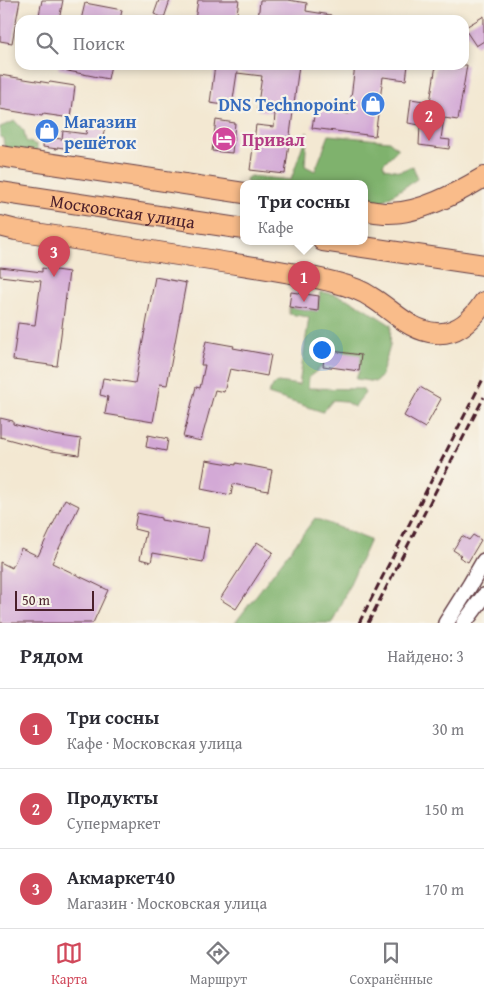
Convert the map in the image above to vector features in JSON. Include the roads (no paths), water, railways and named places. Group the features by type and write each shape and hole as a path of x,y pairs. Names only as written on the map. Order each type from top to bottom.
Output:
{"main road":[{"path":"0,156 240,192"},
{"path":"368,211 387,213 414,210 458,192 484,177"},
{"path":"458,192 484,186"},
{"name":"Московская улица","path":"0,192 240,228"},
{"path":"0,226 336,282 371,296 399,318 413,327 426,332 439,334 453,331 465,325 484,302"},
{"path":"350,245 484,265"}],"street":[{"path":"446,623 484,561"},
{"path":"464,623 484,596"}],"railway":[{"path":"359,623 484,377"},
{"path":"368,623 484,397"}],"place":[{"name":"DNS Technopoint","path":"373,104"},
{"name":"Магазин решёток","path":"47,131"},
{"name":"Привал","path":"224,139"},
{"name":"Продукты","path":"429,141"},
{"name":"Акмаркет40","path":"54,277"},
{"name":"Три сосны","path":"304,302"}]}
